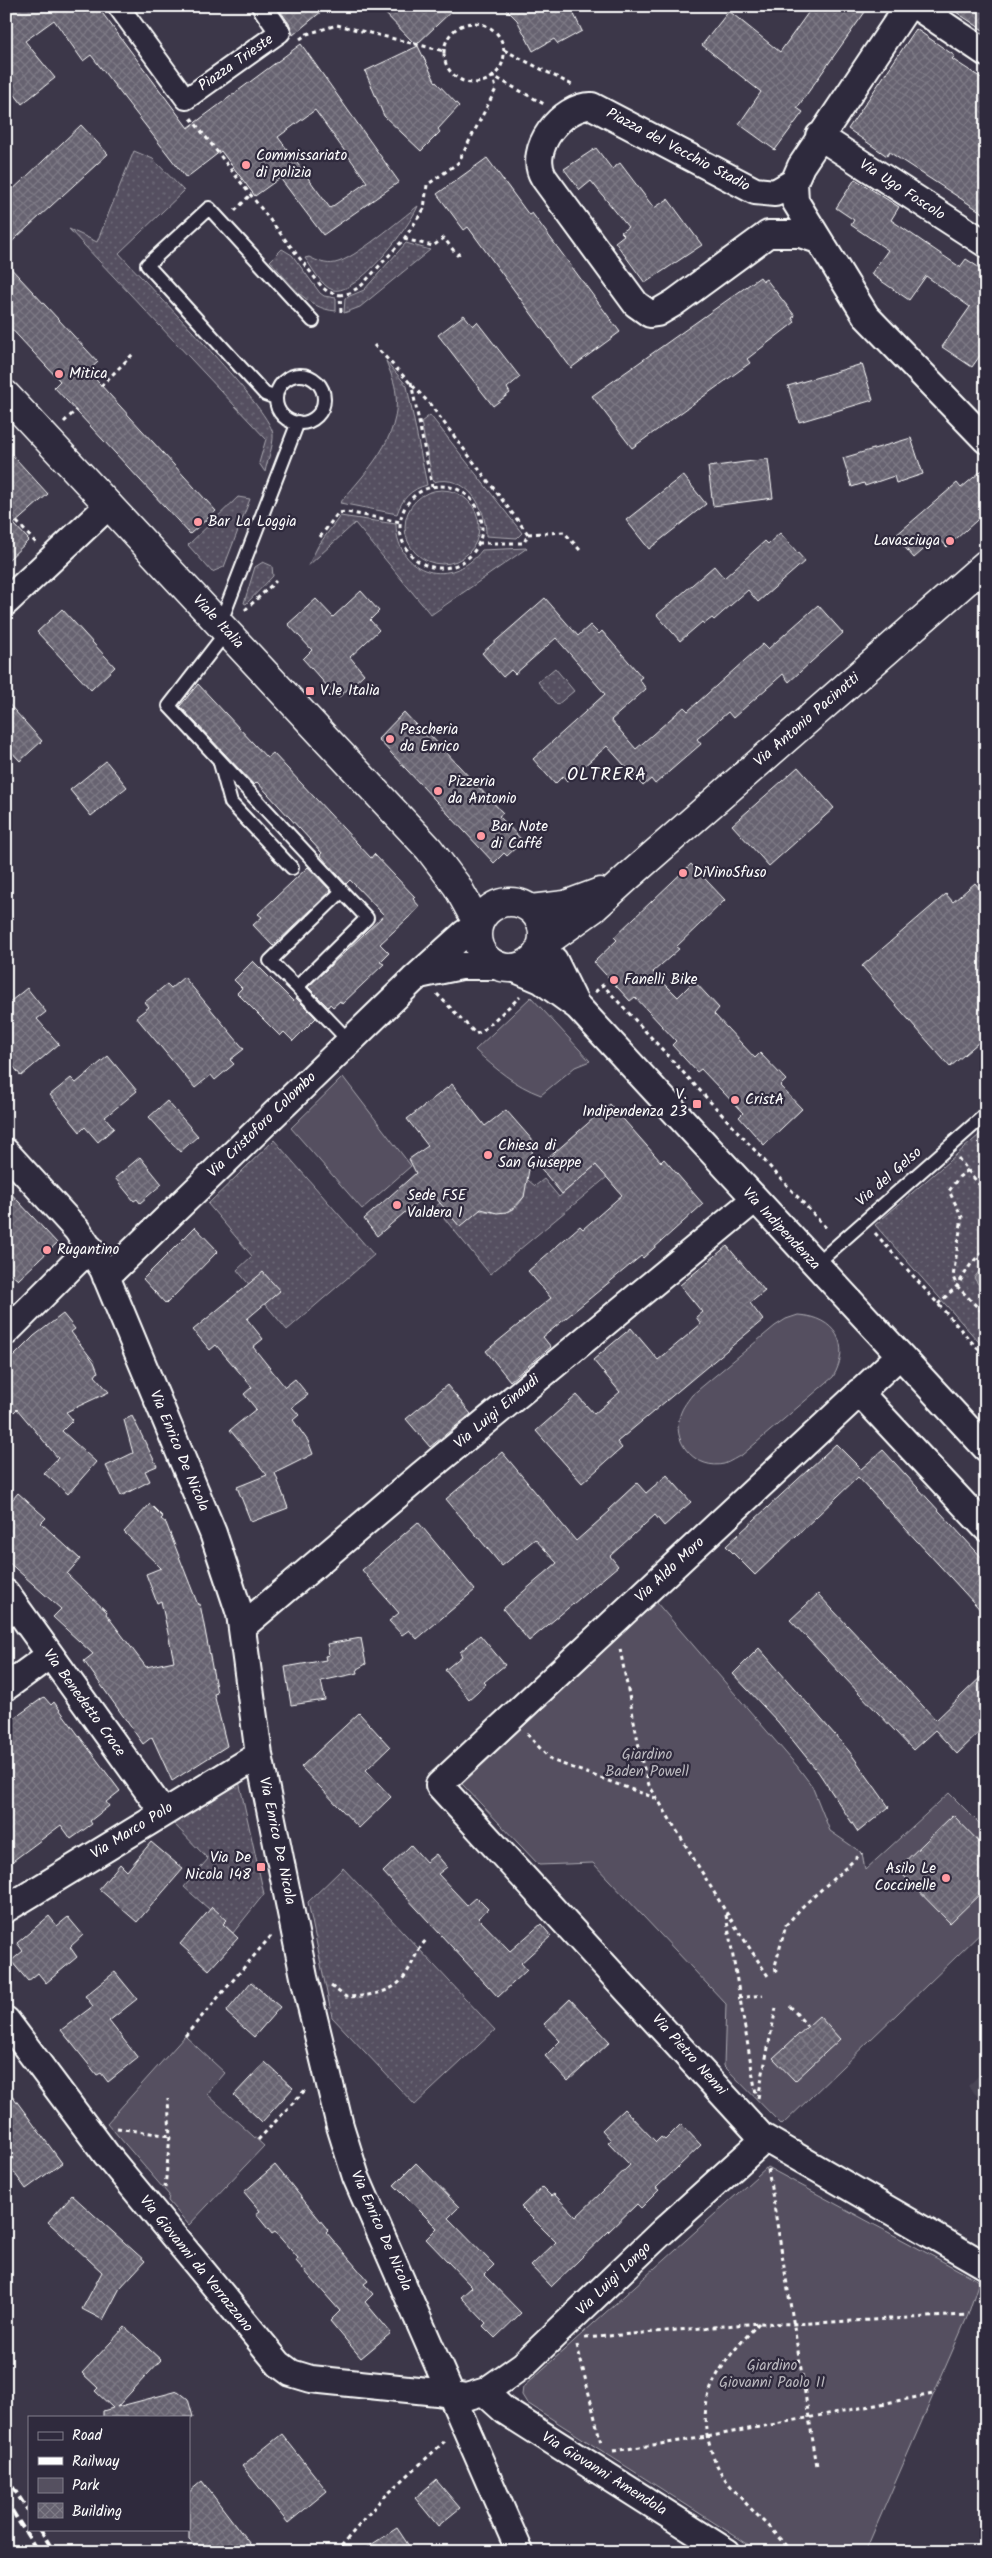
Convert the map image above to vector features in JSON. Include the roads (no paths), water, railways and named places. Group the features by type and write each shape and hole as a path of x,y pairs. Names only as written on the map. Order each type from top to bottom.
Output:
{"street":[{"name":"Piazza Trieste","path":"118,6 186,99 280,32 262,6"},
{"path":"908,6 800,166 794,182 795,202 866,316 986,440"},
{"path":"916,6 986,53"},
{"name":"Piazza del Vecchio Stadio","path":"592,106 762,193 773,202 776,211 774,228 665,309 654,314 647,313 636,304 544,178 539,167 540,158 545,140 563,116 576,108 592,106"},
{"name":"Via Ugo Foscolo","path":"819,136 986,244"},
{"name":"Piazza del Vecchio Stadio","path":"762,193 779,192 794,182"},
{"path":"768,234 800,234 818,240"},
{"name":"Viale Italia","path":"6,395 109,505 230,622 429,849 457,886 478,926"},
{"path":"6,602 109,505"},
{"name":"Via Antonio Pacinotti","path":"541,947 594,908 986,564"},
{"name":"Viale Italia","path":"429,849 460,877 498,904"},
{"name":"Via Antonio Pacinotti","path":"531,909 558,907 577,902 628,877"},
{"path":"418,975 460,966 506,967 530,961 541,947 544,935 542,925 531,909 514,902 498,904 487,911 478,926 480,949 487,959 506,967"},
{"name":"Via Cristoforo Colombo","path":"106,1277 418,975 465,933 478,926"},
{"name":"Via Indipendenza","path":"541,947 554,960 577,1006"},
{"name":"Via Indipendenza","path":"506,967 540,980 577,1006 754,1200 986,1448"},
{"name":"Via Enrico De Nicola","path":"6,1152 52,1200 90,1248 106,1277 213,1533 227,1572 242,1627 259,1755 291,1913 325,2068 340,2126 356,2177 520,2552"},
{"name":"Via Luigi Einaudi","path":"242,1627 421,1475 754,1200"},
{"path":"6,1332 90,1248"},
{"name":"Via Aldo Moro","path":"439,1785 900,1356"},
{"path":"860,1392 986,1528"},
{"name":"Via Benedetto Croce","path":"6,1593 163,1812"},
{"path":"6,1687 50,1655"},
{"name":"Via Marco Polo","path":"6,1909 259,1755"},
{"name":"Via Pietro Nenni","path":"439,1785 751,2108 761,2136 986,2266"},
{"name":"Via Giovanni da Verrazzano","path":"6,2020 106,2154 284,2369 311,2379 437,2392 452,2396"},
{"name":"Via Luigi Longo","path":"452,2396 466,2397 484,2392 504,2380 523,2365 663,2231 756,2148 761,2136"},
{"name":"Via Giovanni Amendola","path":"484,2392 505,2411 727,2552"}],"lane":[{"path":"276,398 269,397 148,265 209,208 313,321"},
{"path":"292,376 306,376 319,385 324,400 322,407 313,419 298,422 287,418 281,413 276,398 281,385 292,376"},
{"path":"296,987 367,918 169,706 230,622 298,422"},
{"path":"220,760 231,803 292,868"},
{"path":"342,891 270,961 349,1041"},
{"name":"Via del Gelso","path":"815,1265 986,1114"}],"water":[{"path":"986,1262 986,1296 974,1278"}],"railway":[{"path":"6,2477 28,2510"},
{"path":"6,2501 38,2552"},
{"path":"41,2530 54,2552"}],"place":[{"name":"Commissariato di polizia","path":"246,165"},
{"name":"Mitica","path":"59,374"},
{"name":"Bar La Loggia","path":"198,522"},
{"name":"Lavasciuga","path":"950,541"},
{"name":"V.le Italia","path":"310,691"},
{"name":"Pescheria da Enrico","path":"390,739"},
{"name":"Pizzeria da Antonio","path":"438,791"},
{"name":"Bar Note di Caffé","path":"481,836"},
{"name":"DiVinoSfuso","path":"683,873"},
{"name":"Fanelli Bike","path":"614,980"},
{"name":"CristA","path":"735,1100"},
{"name":"V. Indipendenza 23","path":"697,1104"},
{"name":"Chiesa di San Giuseppe","path":"488,1155"},
{"name":"Sede FSE Valdera 1","path":"397,1205"},
{"name":"Rugantino","path":"47,1250"},
{"name":"Via De Nicola 148","path":"261,1867"},
{"name":"Asilo Le Coccinelle","path":"946,1878"}],"district":[{"name":"OLTRERA","path":"607,775"}],"park label":[{"name":"Giardino Baden Powell","path":"647,1764"},
{"name":"Giardino Giovanni Paolo II","path":"772,2374"}]}
